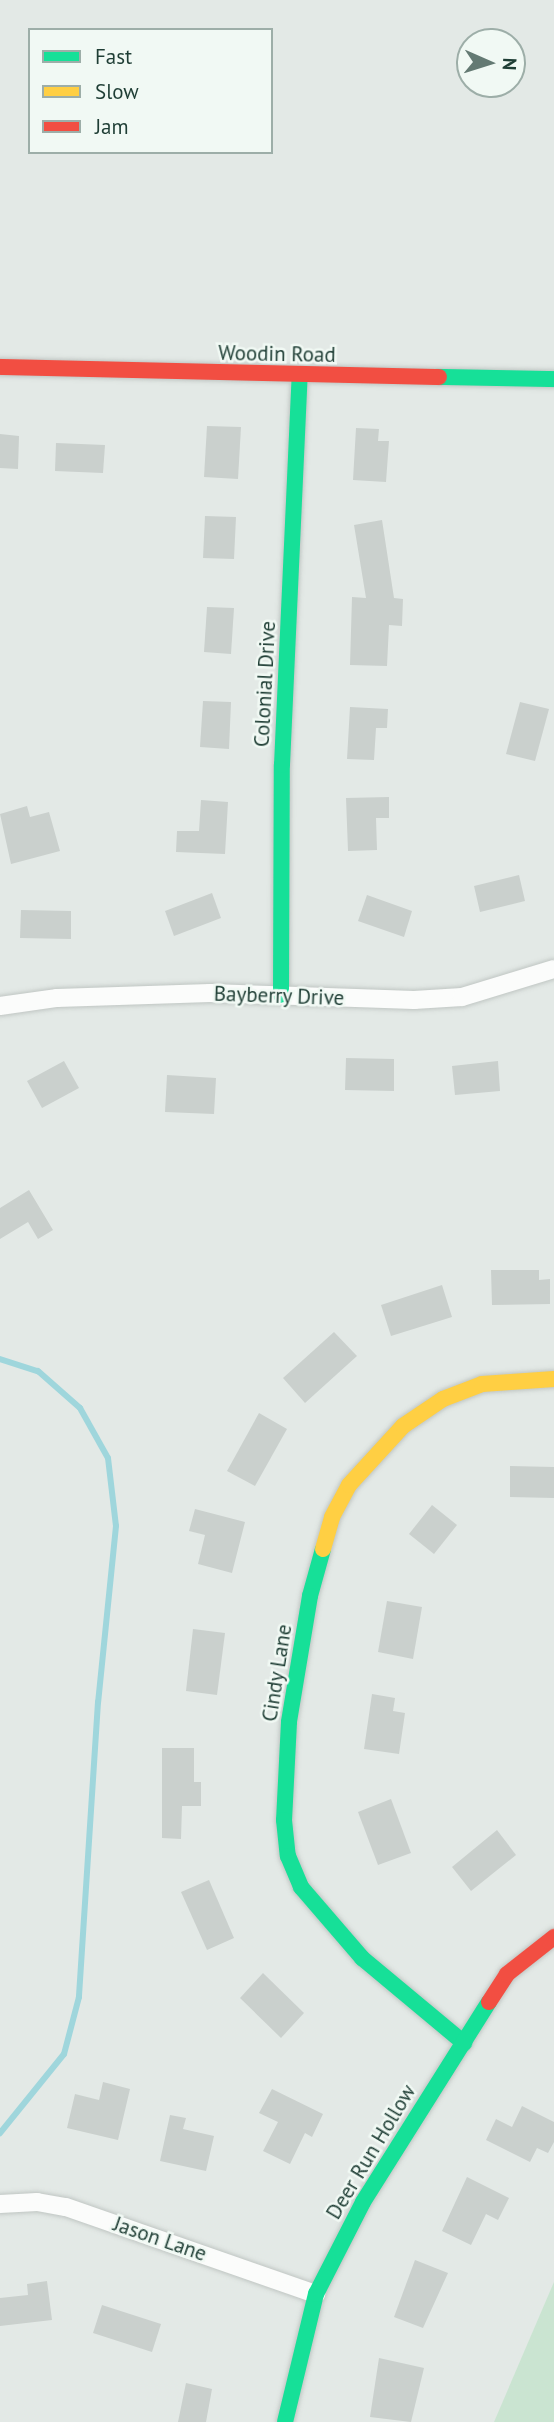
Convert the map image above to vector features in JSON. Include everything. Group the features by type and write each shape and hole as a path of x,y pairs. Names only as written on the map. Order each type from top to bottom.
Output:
{"street":[{"name":"Woodin Road","path":"0,367 554,379"},
{"name":"Colonial Drive","path":"281,995 282,765 300,375"},
{"name":"Bayberry Drive","path":"0,1006 135,994 281,995 414,1000 462,997 554,969"},
{"name":"Cindy Lane","path":"464,2043 362,1958 301,1887 288,1856 284,1820 289,1722 310,1597 332,1517 349,1485 403,1426 443,1399 482,1384 554,1379"},
{"name":"Deer Run Hollow","path":"285,2422 316,2294 363,2202 507,1974 554,1937"},
{"name":"Jason Lane","path":"1,2202 37,2202 66,2207 316,2294"}],"green space":[{"path":"554,2282 554,2422 494,2422"}],"building":[{"path":"207,426 241,427 238,479 204,477"},
{"path":"356,428 379,429 378,441 389,441 386,482 353,480"},
{"path":"0,434 19,436 18,469 0,468"},
{"path":"56,443 105,445 103,473 55,471"},
{"path":"205,516 236,517 234,559 203,558"},
{"path":"382,520 394,598 403,599 402,626 389,625 387,666 350,665 352,597 366,598 354,525"},
{"path":"207,607 234,608 231,654 204,652"},
{"path":"203,701 231,702 229,749 200,747"},
{"path":"520,702 549,709 535,761 506,754"},
{"path":"350,707 388,709 387,728 376,728 374,760 347,759"},
{"path":"389,797 389,818 376,818 377,850 348,851 346,798"},
{"path":"201,800 228,802 225,854 176,852 177,831 199,831"},
{"path":"27,806 30,817 49,812 60,851 11,864 0,814"},
{"path":"519,875 525,901 480,912 474,886"},
{"path":"212,893 221,918 174,936 165,911"},
{"path":"367,895 412,911 404,937 358,921"},
{"path":"21,910 71,911 71,939 20,938"},
{"path":"346,1058 394,1059 394,1091 345,1090"},
{"path":"64,1061 79,1088 42,1108 27,1081"},
{"path":"498,1061 500,1091 455,1095 452,1066"},
{"path":"167,1075 216,1078 214,1114 165,1112"},
{"path":"29,1190 53,1230 38,1239 28,1222 0,1239 0,1208"},
{"path":"491,1270 539,1270 539,1280 550,1279 550,1304 492,1305"},
{"path":"442,1285 452,1317 391,1336 381,1305"},
{"path":"334,1332 357,1356 305,1403 283,1378"},
{"path":"259,1413 287,1429 255,1486 227,1471"},
{"path":"510,1466 554,1467 554,1498 510,1497"},
{"path":"432,1505 457,1525 434,1554 409,1534"},
{"path":"195,1509 245,1522 232,1573 198,1564 205,1535 189,1531"},
{"path":"387,1601 422,1607 413,1659 378,1652"},
{"path":"193,1629 225,1633 217,1695 186,1691"},
{"path":"372,1694 395,1698 393,1711 405,1713 399,1754 364,1749"},
{"path":"162,1748 194,1748 194,1782 201,1782 201,1806 182,1806 181,1839 162,1838"},
{"path":"391,1799 411,1853 378,1865 358,1812"},
{"path":"497,1830 516,1855 471,1891 452,1867"},
{"path":"209,1880 234,1938 207,1950 181,1892"},
{"path":"263,1973 304,2013 281,2038 240,1998"},
{"path":"103,2082 130,2089 118,2140 67,2128 75,2094 99,2100"},
{"path":"272,2089 323,2114 312,2137 305,2133 290,2164 263,2151 278,2122 259,2113"},
{"path":"522,2106 554,2122 554,2142 548,2153 537,2148 530,2162 486,2140 496,2119 512,2127"},
{"path":"170,2115 186,2118 183,2129 214,2136 206,2171 160,2161"},
{"path":"467,2177 509,2198 498,2220 486,2214 471,2245 442,2231"},
{"path":"415,2260 448,2273 423,2328 394,2317"},
{"path":"47,2281 52,2320 0,2326 0,2298 28,2295 27,2284"},
{"path":"102,2305 161,2324 152,2352 93,2333"},
{"path":"379,2358 424,2368 411,2422 370,2417"},
{"path":"186,2383 212,2389 206,2422 178,2422"}],"waterway":[{"path":"0,1359 38,1371 80,1408 108,1458 116,1526 98,1702 79,1997 64,2054 0,2133"}],"traffic: fast":[{"path":"281,995 282,765 300,375"},
{"path":"439,377 554,379"},
{"path":"323,1549 310,1596 289,1722 284,1820 288,1856 301,1887 362,1958 464,2043"},
{"path":"285,2422 316,2294 363,2202 489,2002"}],"traffic: slow":[{"path":"323,1549 332,1517 349,1485 403,1426 443,1399 482,1384 554,1379"}],"traffic: jam":[{"path":"0,367 439,377"},
{"path":"489,2002 507,1974 554,1937"}]}
